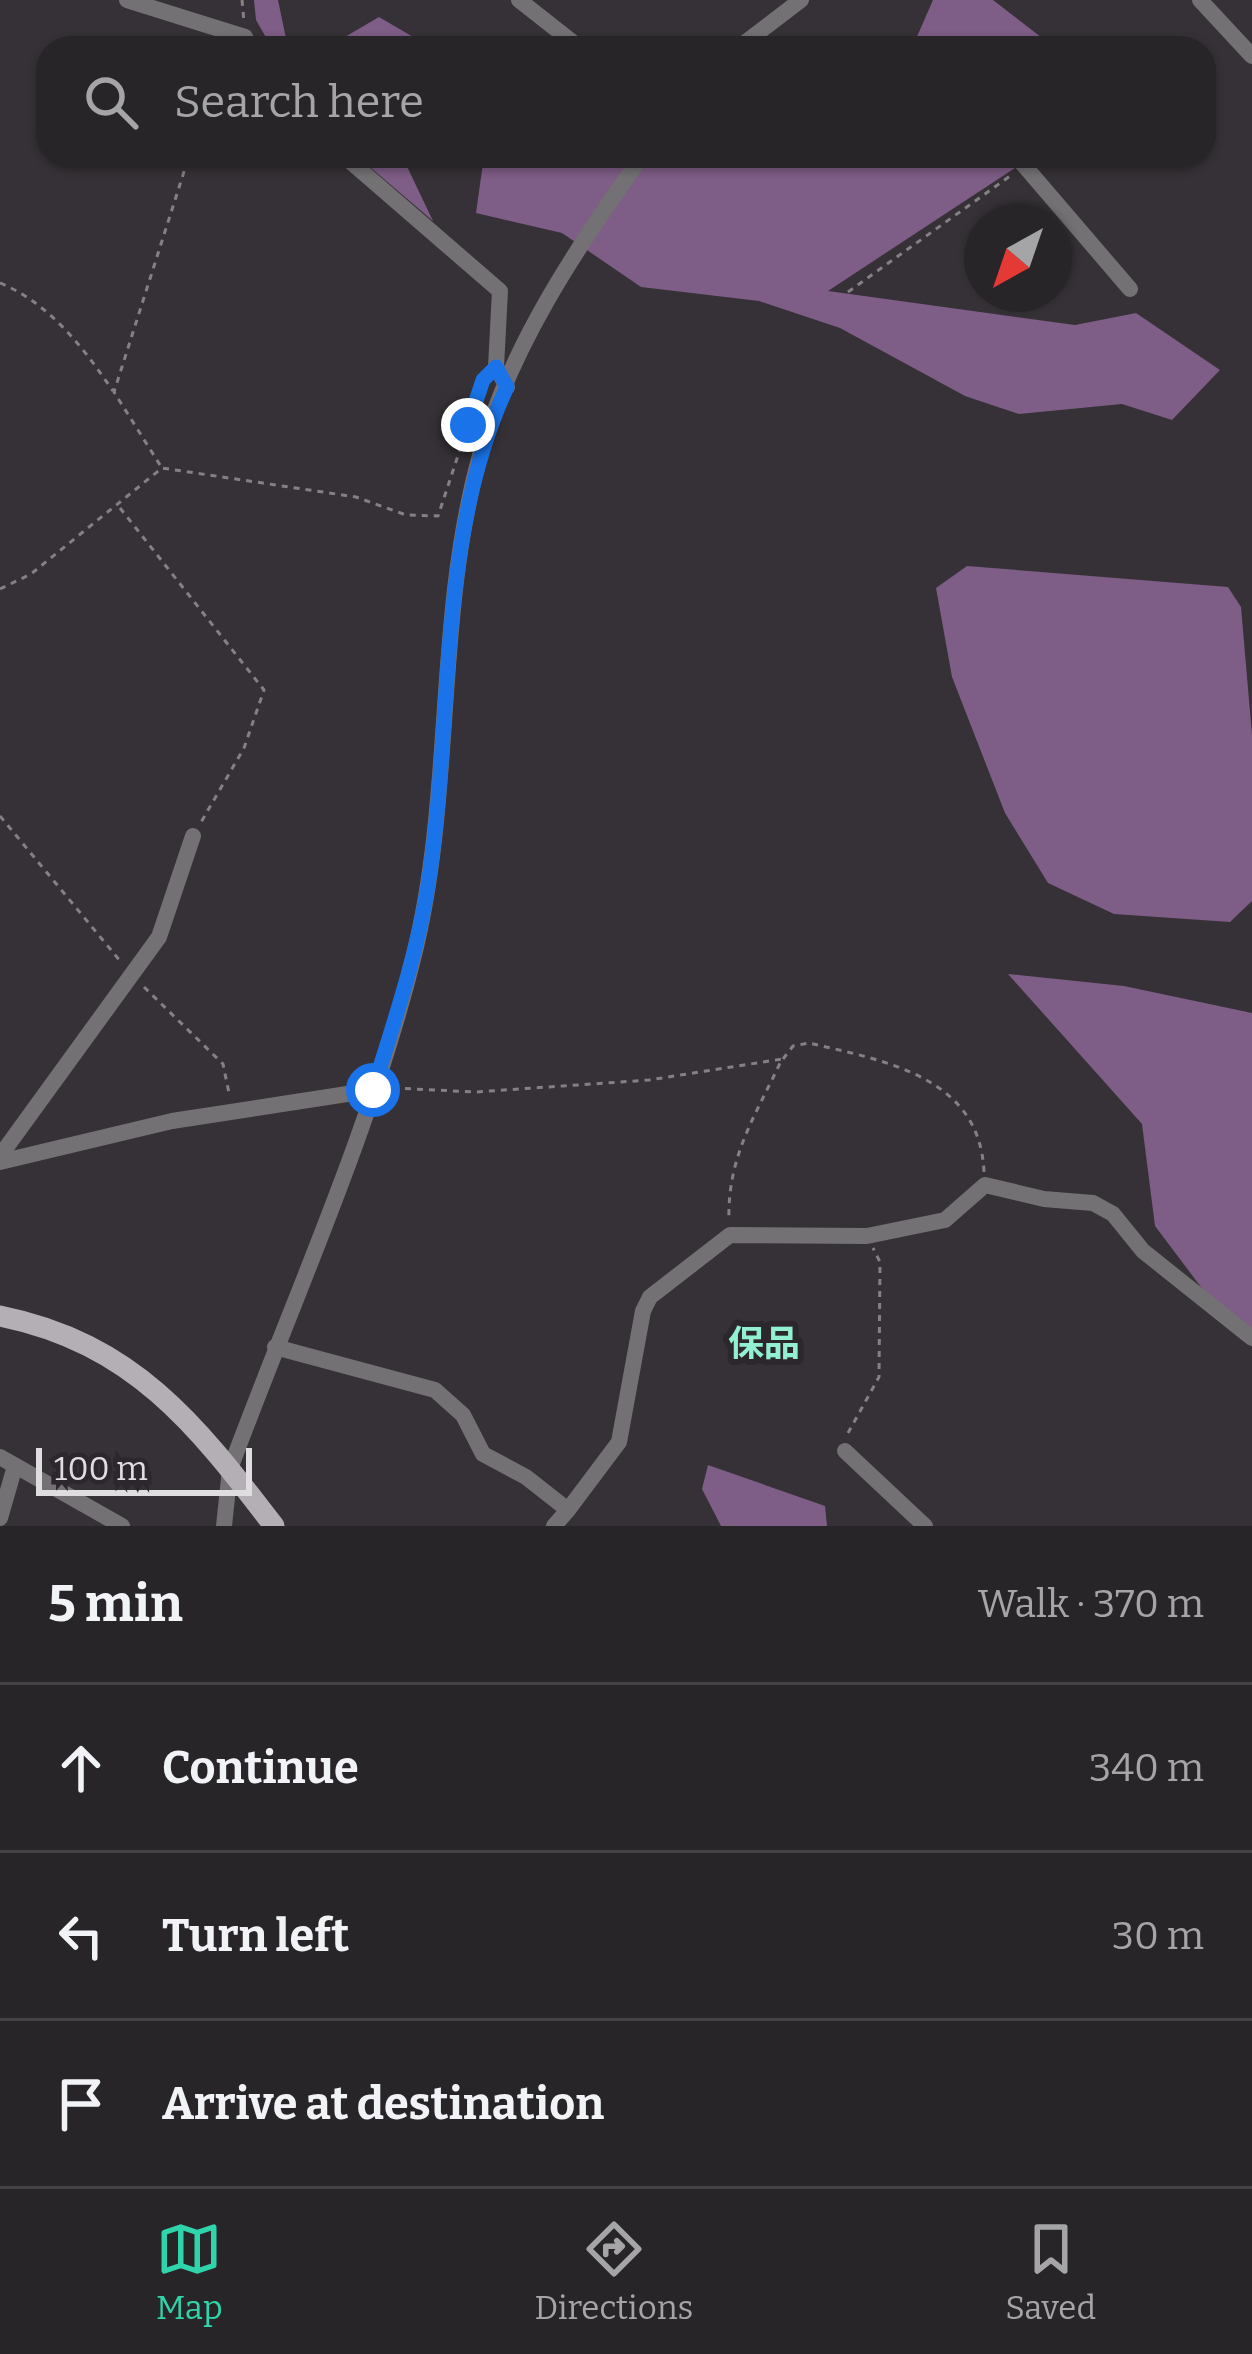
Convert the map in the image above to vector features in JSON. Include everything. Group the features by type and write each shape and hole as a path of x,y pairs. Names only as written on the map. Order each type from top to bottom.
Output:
{"main road":[{"path":"0,1316 82,1340 127,1366 184,1414 274,1526"}],"street":[{"path":"127,0 228,36"},
{"path":"519,0 565,36"},
{"path":"754,36 801,0"},
{"path":"1200,0 1252,56"},
{"path":"358,168 500,291 496,367 507,387"},
{"path":"224,1526 230,1468 373,1090 414,956 428,883 441,735 475,482 507,387 555,288 634,168"},
{"path":"1028,168 1130,289"},
{"path":"0,1160 159,938 193,836"},
{"path":"0,1160 63,1144 373,1090"},
{"path":"554,1526 619,1442 643,1311 650,1297 730,1235 867,1236 945,1220 985,1186 1093,1203 1114,1214 1143,1251 1252,1338"},
{"path":"275,1348 435,1390 463,1415 483,1454 526,1477 568,1510"},
{"path":"845,1451 925,1526"},
{"path":"0,1518 8,1461 122,1526"}],"path":[{"path":"242,0 247,36"},
{"path":"114,392 184,168"},
{"path":"848,292 1011,168"},
{"path":"0,283 24,293 65,329 114,392 161,468 356,497 406,515 438,516 483,380 496,367"},
{"path":"0,589 31,574 161,468"},
{"path":"118,507 264,690 244,748 193,836"},
{"path":"0,816 134,977 223,1064 234,1112"},
{"path":"730,1235 732,1165 747,1124 782,1059 794,1046 809,1042 917,1072 965,1108 983,1149 985,1186"},
{"path":"373,1090 476,1091 649,1080 782,1059"},
{"path":"845,1451 845,1437 879,1377 880,1262 867,1236"}],"shaded area":[{"path":"254,0 278,0 286,36 265,36 256,20"},
{"path":"933,0 993,0 1040,36 917,36"},
{"path":"379,17 411,36 347,36"},
{"path":"371,168 408,168 433,221"},
{"path":"482,168 1015,168 828,291 1075,325 1136,313 1220,370 1172,420 1122,404 1019,414 965,396 840,328 759,301 641,287 562,233 476,213"},
{"path":"967,566 1228,587 1241,607 1252,735 1252,901 1230,922 1114,914 1048,883 1005,813 952,677 936,588"},
{"path":"1008,974 1124,986 1252,1013 1252,1341 1210,1299 1155,1226 1142,1124"},
{"path":"708,1465 825,1506 827,1526 721,1526 702,1489"}],"district":[{"name":"保品","path":"764,1344"}],"route":[{"path":"373,1090 414,956 428,883 460,573 478,460 507,387 496,367 483,380 468,425"}]}
